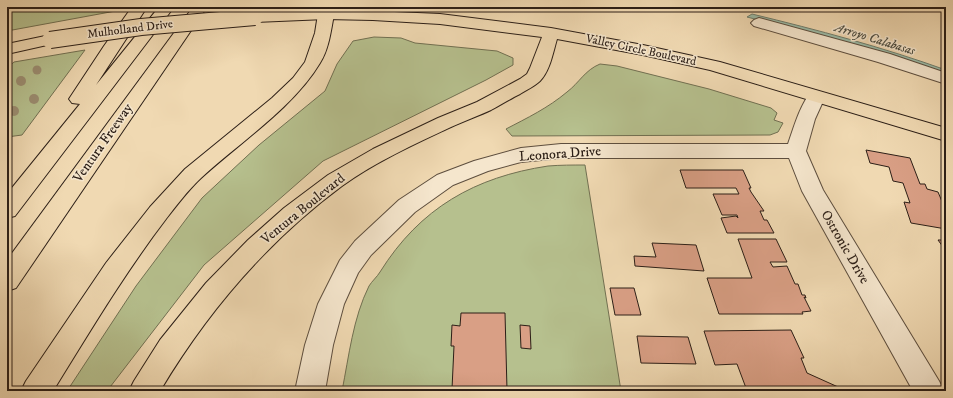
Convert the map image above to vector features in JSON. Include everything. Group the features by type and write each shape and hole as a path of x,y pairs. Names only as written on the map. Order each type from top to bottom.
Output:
{"main road":[{"path":"10,206 106,56 140,7"},
{"path":"10,206 167,7"},
{"name":"Ventura Freeway","path":"7,280 200,7"},
{"path":"36,391 115,270 158,213 192,174 278,102 299,82 313,62 323,33 326,11"},
{"name":"Mulholland Drive","path":"7,49 50,40 140,27 326,11"},
{"name":"Valley Circle Boulevard","path":"326,11 440,19 551,33 636,48 714,66 946,135"},
{"name":"Ventura Boulevard","path":"144,391 170,349 215,291 256,247 292,214 336,180 380,154 445,122 484,106 526,83 534,77 551,33"},
{"path":"7,40 50,40"}],"street":[{"path":"759,23 876,55 946,79"},
{"path":"796,151 806,119 816,97"},
{"name":"Leonora Drive","path":"310,391 319,346 331,304 349,267 363,248 407,206 445,180 481,166 521,155 561,151 796,151"},
{"name":"Ostronic Drive","path":"796,151 812,191 929,391"}],"shaded area":[{"path":"7,7 123,7 121,10 7,31"},
{"path":"752,14 874,46 946,70 946,75 847,43 747,17"},
{"path":"374,37 401,38 415,43 497,51 513,58 513,65 486,80 323,161 204,265 107,391 67,391 136,286 202,198 259,145 325,91 337,64 353,41"},
{"path":"85,50 22,135 7,137 7,106 9,100 7,68 14,62"},
{"path":"600,64 617,66 709,89 771,108 777,113 774,120 783,123 778,132 770,135 512,136 506,129 560,98 586,73"},
{"path":"585,165 621,391 342,391 355,324 370,284 413,230 431,213 473,187 497,178 521,171 548,166"}],"building":[{"path":"866,150 910,158 920,184 925,184 927,189 938,192 946,211 946,229 911,223 904,202 910,203 903,183 893,181 889,167 870,163"},
{"path":"680,170 743,170 751,188 749,188 751,192 764,211 760,211 764,220 767,220 774,233 727,233 721,218 736,216 738,218 737,215 722,215 713,194 739,194 736,188 686,188"},
{"path":"738,239 776,239 787,262 770,262 773,267 787,266 795,284 798,284 802,295 805,295 806,298 804,297 811,311 802,312 803,314 719,314 707,278 752,278"},
{"path":"938,240 946,240 946,251"},
{"path":"652,243 696,245 704,271 635,266 634,256 656,257"},
{"path":"610,288 634,288 641,315 615,315"},
{"path":"461,313 505,313 507,390 452,389 454,346 451,346 452,325 460,326"},
{"path":"520,325 530,326 531,349 521,348"},
{"path":"791,330 804,358 801,358 807,373 847,391 756,391 755,388 746,388 737,364 715,365 704,331"},
{"path":"637,336 688,337 696,364 641,363"}],"water label":[{"name":"Arroyo Calabasas","path":"875,39"}]}
